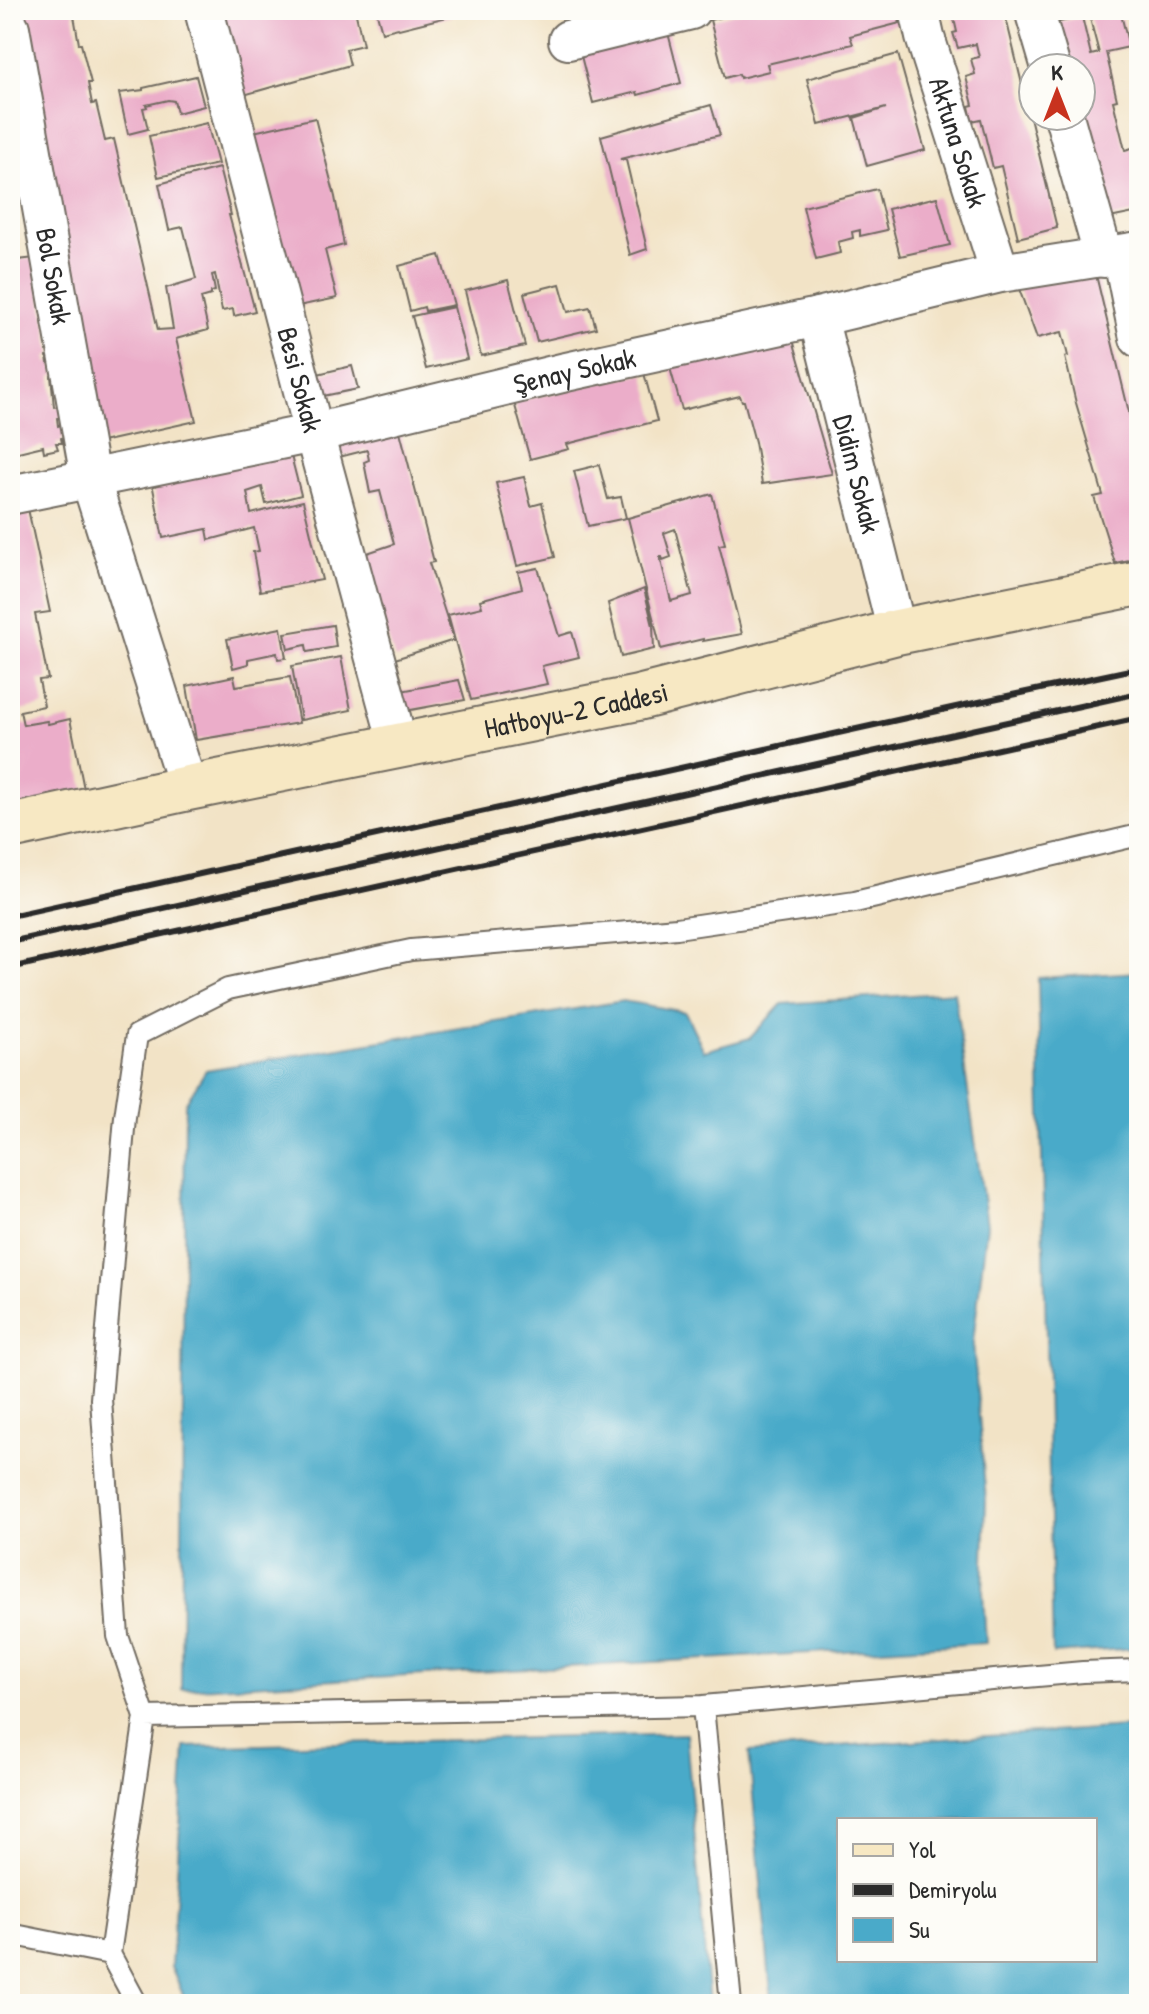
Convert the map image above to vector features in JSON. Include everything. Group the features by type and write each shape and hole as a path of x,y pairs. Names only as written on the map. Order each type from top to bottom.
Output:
{"main road":[{"name":"Hatboyu-2 Caddesi","path":"10,827 638,698 897,632 1139,583"}],"street":[{"name":"Besi Sokak","path":"204,10 399,747"},
{"path":"568,40 691,10"},
{"name":"Aktuna Sokak","path":"919,10 1000,273"},
{"path":"1034,10 1046,52"},
{"name":"Bol Sokak","path":"10,28 90,478 188,788"},
{"path":"1071,132 1122,254 1139,338"},
{"name":"Şenay Sokak","path":"10,495 314,433 1000,273 1122,254"},
{"name":"Didim Sokak","path":"818,317 897,632"}],"lane":[{"path":"137,2004 110,1954 145,1717 118,1636 101,1399 125,1117 137,1035 228,989 411,950 677,928 855,902 1139,835"},
{"path":"145,1717 703,1706 1083,1672 1139,1670"},
{"path":"703,1706 731,2004"},
{"path":"10,1934 110,1954"}],"water":[{"path":"1139,972 1139,1648 1053,1654 1038,978"},
{"path":"954,992 987,1225 973,1342 986,1501 983,1592 986,1643 181,1689 185,1104 206,1070 623,1001 685,1012 704,1051 750,1038 782,1004"},
{"path":"1139,1726 1139,2004 772,2004 749,1752"},
{"path":"686,1734 709,2004 187,2004 171,1967 185,1747"}],"building":[{"path":"22,10 73,10 91,83 88,83 92,104 96,103 105,141 114,139 158,330 173,329 166,288 196,279 183,227 169,230 159,184 219,168 255,311 234,316 233,309 222,311 215,274 212,275 215,291 201,298 208,330 176,339 196,421 97,443"},
{"path":"249,10 305,10 307,19 336,10 355,10 363,45 346,49 350,65 240,96 221,17"},
{"path":"376,10 454,10 455,15 382,32"},
{"path":"748,10 897,10 900,23 850,36 853,44 767,64 769,71 725,78 710,20"},
{"path":"952,10 1004,10 1017,63 1017,132 1034,132 1057,228 1018,238 1001,166 993,168 981,119 972,121 969,106 973,105 966,77 975,74 971,59 979,57 976,44 958,48 953,33 957,32"},
{"path":"1120,10 1129,47 1106,52 1117,100 1113,101 1125,150 1139,146 1139,212 1095,221 1083,132 1097,132 1099,53 1088,11"},
{"path":"1082,17 1090,52 1054,52 1046,25"},
{"path":"667,29 681,83 593,103 580,52"},
{"path":"898,54 925,150 867,166 854,118 886,108 819,125 807,79"},
{"path":"196,76 204,106 177,113 174,101 146,105 143,108 148,129 128,134 119,93"},
{"path":"711,105 720,135 620,159 626,160 647,249 630,255 601,136"},
{"path":"315,118 344,245 325,250 337,298 293,307 249,133"},
{"path":"207,123 218,164 158,177 149,136"},
{"path":"877,189 887,230 860,236 860,230 852,232 853,238 838,242 840,253 816,259 803,207"},
{"path":"937,197 950,245 900,256 888,209"},
{"path":"440,255 454,305 410,311 399,266"},
{"path":"35,258 51,355 47,356 48,363 53,362 56,375 51,376 54,407 62,406 64,417 57,418 58,426 64,424 66,436 61,438 62,443 56,443 58,449 44,452 43,446 10,454 10,264"},
{"path":"1096,275 1139,454 1139,558 1115,563 1094,497 1103,495 1076,403 1062,332 1037,338 1018,286"},
{"path":"508,280 525,346 481,356 465,291"},
{"path":"560,284 568,312 590,307 596,328 537,342 524,293"},
{"path":"454,307 467,359 426,369 412,316"},
{"path":"791,333 832,474 762,484 744,401 740,396 682,410 668,361"},
{"path":"352,366 358,389 318,397 309,376"},
{"path":"644,373 657,421 567,444 569,449 530,459 514,402"},
{"path":"397,420 434,562 429,563 454,640 395,659 371,584 355,557 394,544 380,491 370,493 364,462 369,460 367,450 335,458 330,441"},
{"path":"289,448 301,495 266,504 262,487 247,492 251,514 303,501 322,580 260,591 253,552 259,551 254,528 209,540 207,529 163,538 151,478"},
{"path":"599,465 608,499 621,497 626,518 588,526 574,471"},
{"path":"524,477 531,506 542,503 555,557 517,566 496,483"},
{"path":"712,494 725,544 719,545 742,634 661,649 628,518","holes":["675,529 692,595 671,601 660,557 663,560 671,557 664,533"]},
{"path":"27,504 50,612 35,614 48,679 39,680 44,706 20,711 23,725 70,719 85,794 10,809 10,508"},
{"path":"538,568 559,636 572,632 579,657 542,666 547,684 471,700 448,615 482,607 480,600 522,588 518,572"},
{"path":"644,589 653,626 654,649 621,657 608,603"},
{"path":"333,625 336,647 307,652 306,645 288,649 285,633"},
{"path":"281,628 286,658 278,659 277,653 248,659 248,664 233,668 227,639"},
{"path":"341,657 351,710 301,720 292,666"},
{"path":"234,676 236,686 290,677 299,723 196,740 187,686"},
{"path":"459,680 465,700 405,711 401,691"}],"railway":[{"path":"10,916 1139,668"},
{"path":"10,942 1139,693"},
{"path":"10,968 1139,718"}]}
